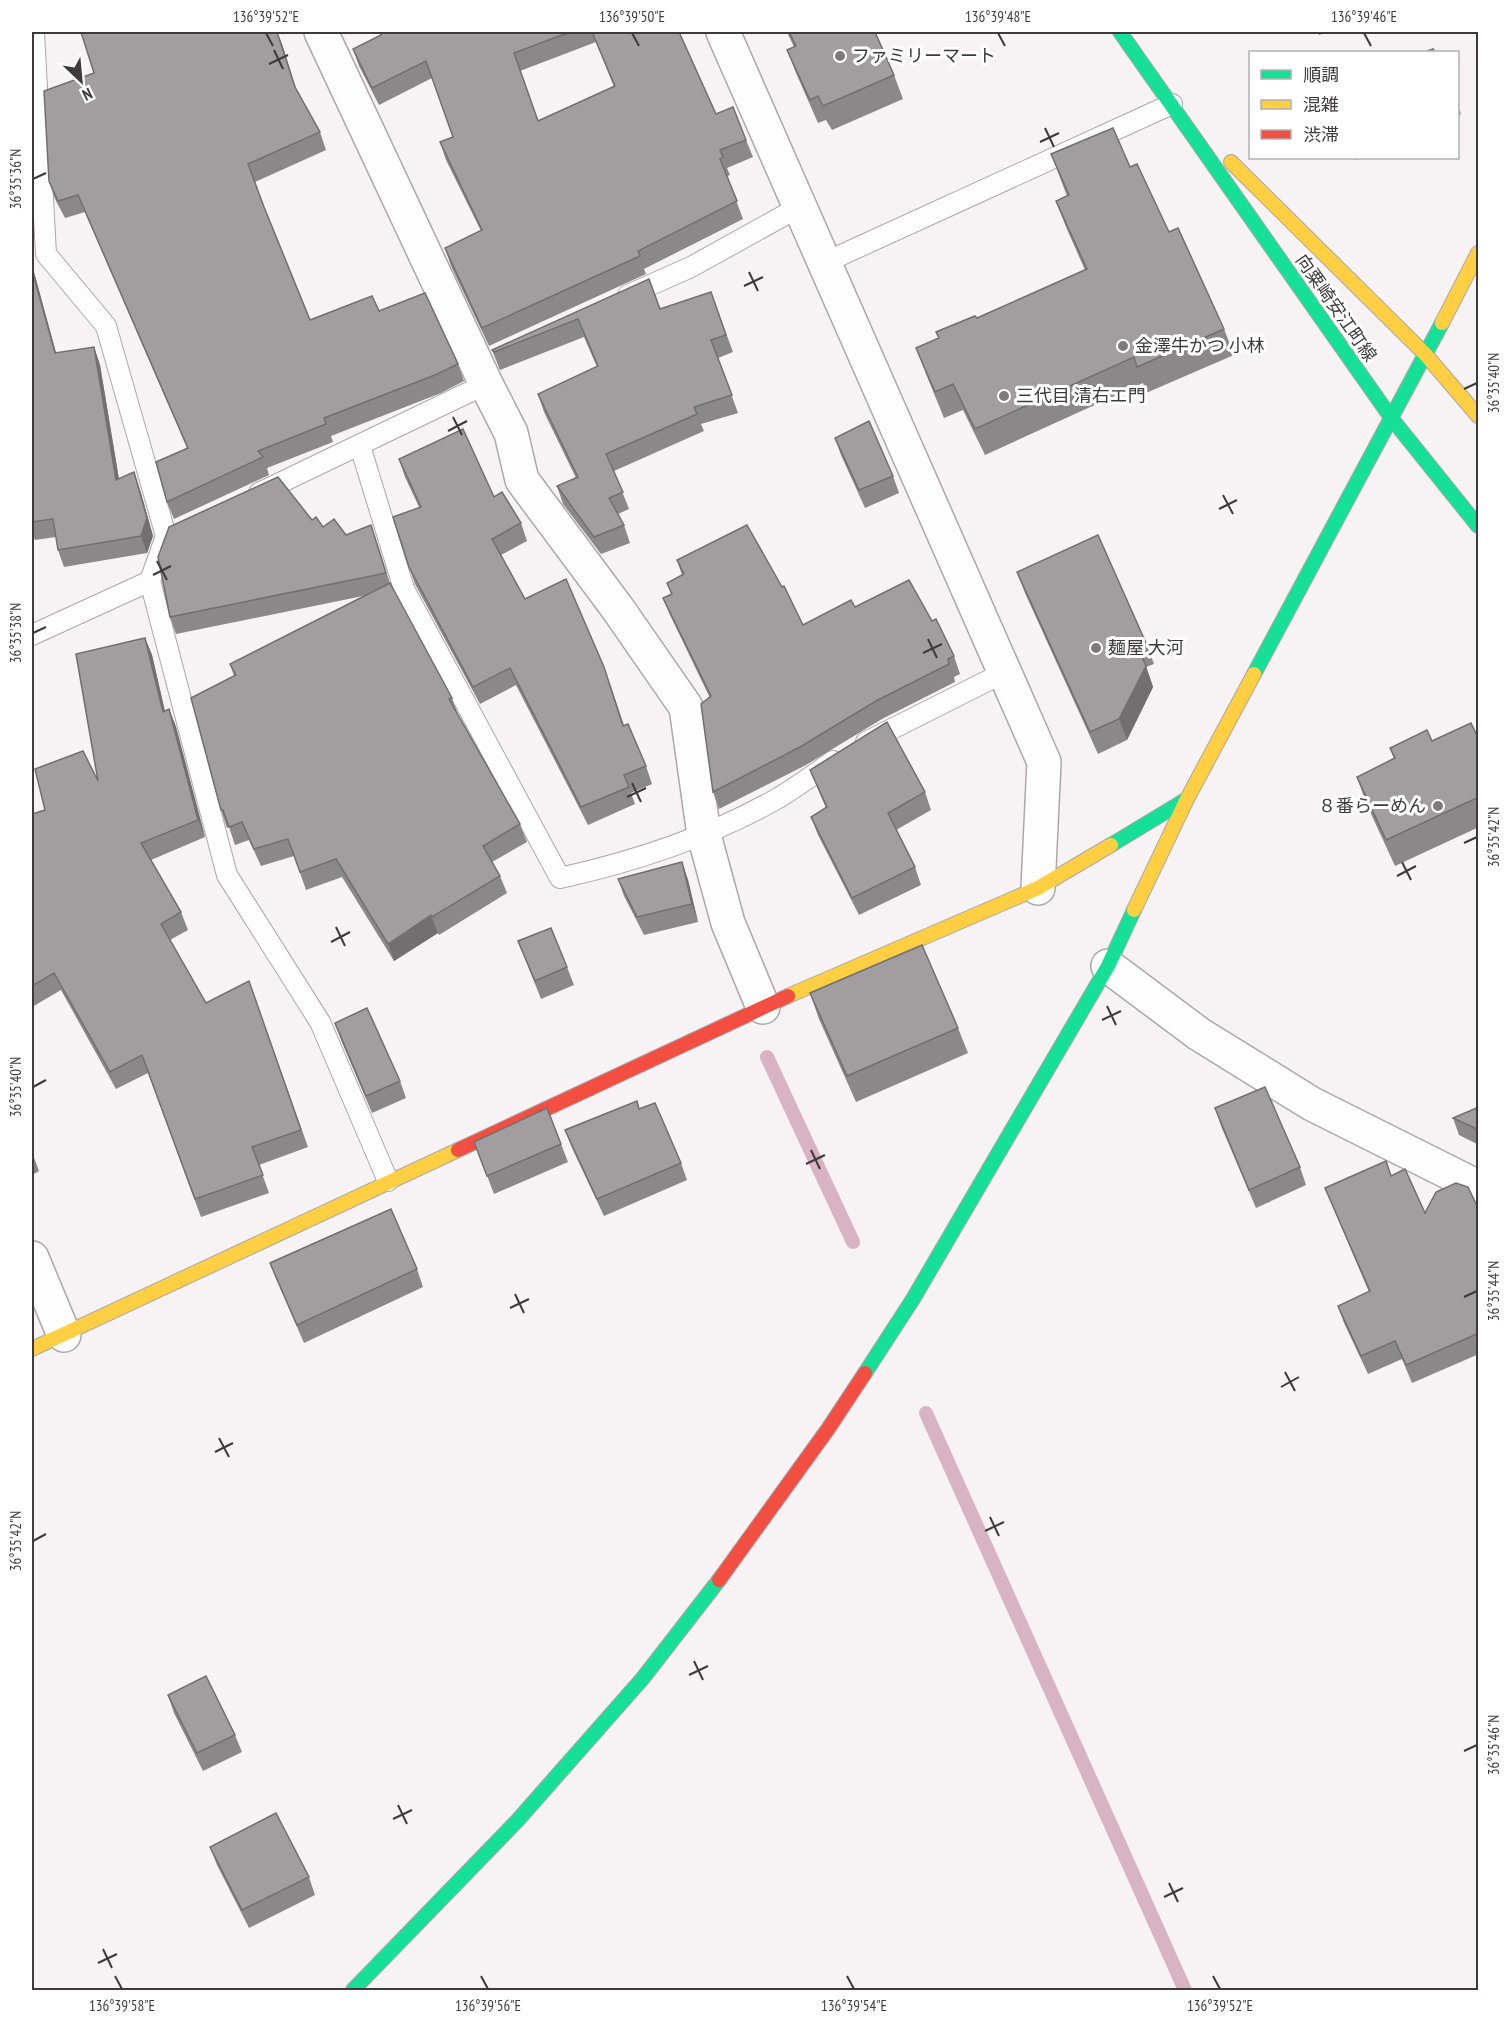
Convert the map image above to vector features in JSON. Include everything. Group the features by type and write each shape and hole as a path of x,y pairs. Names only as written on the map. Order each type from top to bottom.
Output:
{"street":[{"path":"321,32 487,367 511,433 522,480 618,609 686,707 704,835 728,923 762,1007"},
{"path":"723,32 1044,762 1038,888"},
{"name":"向粟崎安江町線","path":"1120,32 1392,419 1479,526"},
{"name":"向粟崎安江町線","path":"1172,105 1425,354 1479,416"},
{"path":"353,1990 517,1821 643,1678 744,1548 828,1429 913,1299 1108,966 1187,799 1479,253"},
{"path":"32,1349 762,1007 1038,888 1187,799"},
{"path":"1108,966 1199,1035 1312,1104 1479,1187"},
{"path":"32,1258 64,1335"}],"lane":[{"path":"33,32 46,254 106,326 166,536 150,581 226,875 320,1022 388,1181"},
{"path":"826,262 1172,105"},
{"path":"616,301 691,267 801,206"},
{"path":"241,501 360,446 487,367"},
{"path":"360,446 404,589 560,878 611,867 704,835 780,797 888,729 1005,672"},
{"path":"166,536 188,526"},
{"path":"32,635 150,581"}],"building":[{"path":"81,32 277,32 295,87 320,132 248,164 310,320 372,296 379,311 425,293 458,364 324,418 326,424 258,451 263,457 167,502 156,462 188,448 78,195 58,201 49,181 44,91 94,73"},
{"path":"380,32 570,32 514,53 538,121 615,86 592,32 679,32 716,114 733,107 746,140 720,150 723,157 720,159 737,201 638,251 640,256 482,328 445,248 482,230 440,142 453,137 426,61 372,88 353,49 381,35"},
{"path":"789,32 875,32 894,75 823,106 818,96 810,100 787,50 796,46"},
{"path":"1113,128 1130,167 1137,164 1169,232 1178,228 1224,329 1137,367 1134,357 975,429 953,384 935,392 916,348 939,338 936,332 975,316 977,318 1087,269 1056,201 1069,195 1051,154"},
{"path":"32,270 55,353 94,347 116,480 134,472 147,518 141,536 58,550 53,519 32,522"},
{"path":"649,279 660,309 711,292 726,335 711,340 732,395 694,407 697,414 606,454 623,492 609,498 624,525 594,537 557,486 578,477 538,394 598,366 578,319 494,352 492,350"},
{"path":"869,421 893,476 859,490 835,438"},
{"path":"463,429 494,497 502,492 521,523 492,539 525,599 566,579 604,667 623,726 628,724 646,766 624,775 629,787 581,807 510,668 473,687 409,567 393,517 421,507 399,459"},
{"path":"278,477 312,520 316,517 323,527 334,519 346,535 371,525 386,573 170,617 158,557 169,527"},
{"path":"747,525 782,587 784,586 803,625 851,600 855,607 909,580 932,621 936,619 954,656 948,659 949,664 876,701 800,747 713,792 701,704 711,696 663,598 672,594 667,583 684,574 677,560"},
{"path":"1098,535 1146,643 1137,646 1146,666 1119,719 1090,732 1017,572"},
{"path":"390,583 452,698 449,699 520,824 483,846 500,876 432,917 431,915 388,944 336,859 300,872 288,839 254,849 242,822 229,827 223,810 221,810 191,698 236,675 230,664"},
{"path":"145,638 163,712 169,709 198,820 141,843 181,912 161,924 206,1003 249,981 301,1130 252,1147 263,1175 195,1199 142,1055 110,1072 54,973 32,986 32,814 45,810 35,769 83,751 98,781 76,654"},
{"path":"887,722 925,792 888,813 915,867 852,898 811,817 827,807 810,770"},
{"path":"1471,723 1479,740 1479,797 1386,840 1357,777 1395,758 1390,748 1427,730 1432,741"},
{"path":"682,862 692,904 637,917 618,879"},
{"path":"551,928 567,967 535,981 518,941"},
{"path":"922,945 958,1028 847,1076 810,993"},
{"path":"367,1008 400,1081 366,1096 335,1023"},
{"path":"1265,1087 1300,1167 1249,1190 1215,1108"},
{"path":"637,1101 639,1109 655,1103 681,1163 597,1199 565,1130"},
{"path":"1479,1107 1479,1130 1453,1118"},
{"path":"547,1108 561,1144 487,1176 474,1142"},
{"path":"1386,1161 1391,1176 1405,1169 1425,1213 1436,1192 1456,1183 1468,1187 1479,1210 1479,1333 1406,1365 1395,1341 1361,1356 1338,1306 1370,1291 1325,1188"},
{"path":"391,1209 417,1269 297,1325 270,1263"},
{"path":"206,1676 235,1735 197,1753 168,1695"},
{"path":"276,1813 309,1877 242,1910 210,1847"}],"waterway":[{"path":"767,1057 853,1242"},
{"path":"926,1413 1185,1990"}],"traffic: fast":[{"path":"1120,32 1392,419 1478,526"},
{"path":"1254,674 1442,323"},
{"path":"1111,845 1187,799"},
{"path":"865,1373 913,1299 1108,966 1134,910"},
{"path":"353,1990 517,1821 643,1678 719,1580"}],"traffic: slow":[{"path":"1231,162 1425,354 1478,416"},
{"path":"1442,323 1478,253"},
{"path":"1134,910 1187,799 1254,674"},
{"path":"788,996 1038,888 1111,845"},
{"path":"32,1349 458,1150"}],"traffic: jam":[{"path":"458,1150 788,996"},
{"path":"719,1580 828,1429 865,1373"}],"place":[{"name":"ファミリーマート","path":"840,56"},
{"name":"金澤牛かつ 小林","path":"1123,346"},
{"name":"三代目 清右エ門","path":"1004,396"},
{"name":"麺屋 大河","path":"1096,648"},
{"name":"８番らーめん","path":"1438,806"}]}
